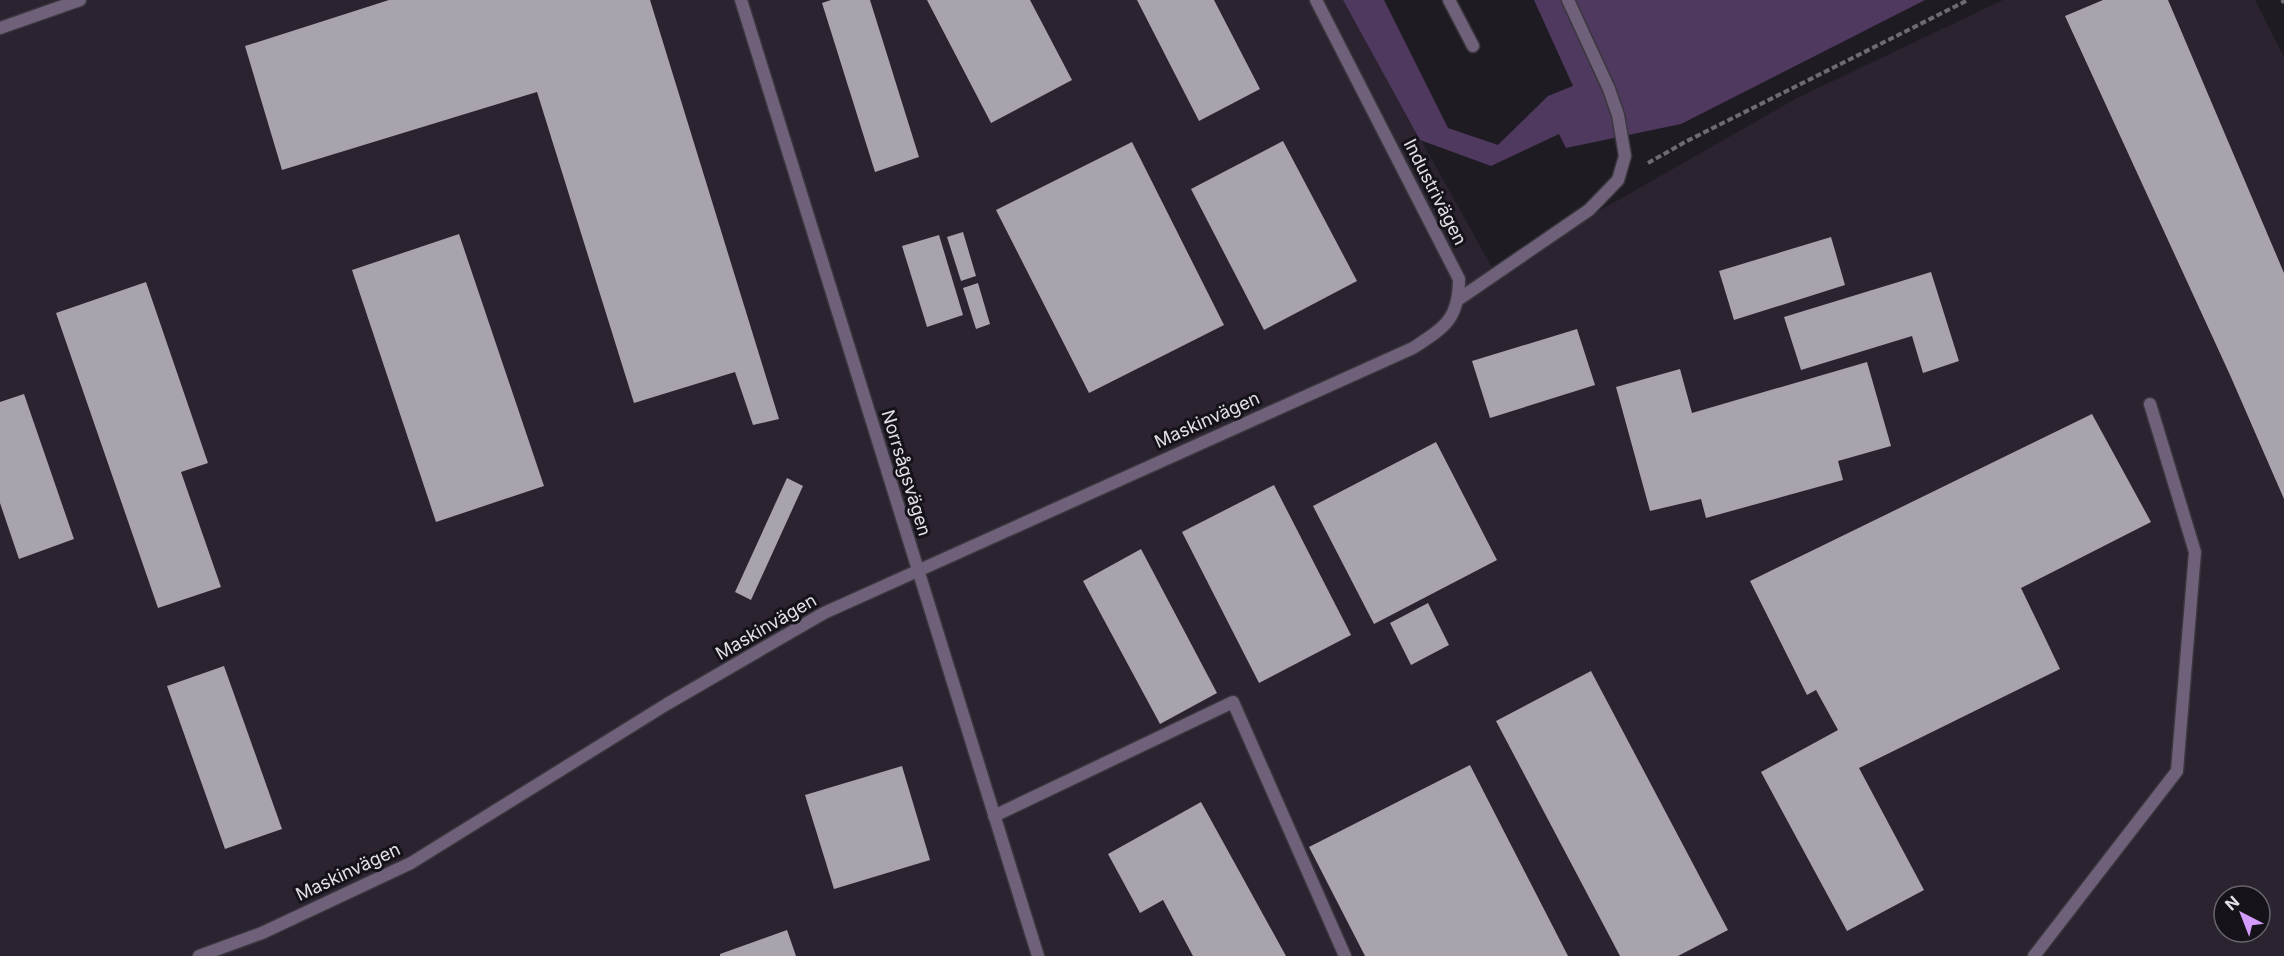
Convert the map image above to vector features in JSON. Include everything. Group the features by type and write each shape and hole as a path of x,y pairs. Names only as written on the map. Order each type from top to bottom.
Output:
{"street":[{"path":"0,28 80,0"},
{"name":"Norrsågsvägen","path":"741,0 1038,956"},
{"name":"Industrivägen","path":"1316,0 1460,279 1459,299"},
{"path":"1449,0 1473,45"},
{"path":"1459,299 1589,210 1618,180 1625,156 1618,115 1609,89 1568,0"},
{"name":"Maskinvägen","path":"200,956 262,933 411,863 667,704 825,613 1413,348 1443,328 1459,299"},
{"path":"2034,956 2176,771 2195,552 2150,404"},
{"path":"994,816 1233,702 1345,956"}],"path":[{"path":"1618,180 1697,136 1968,0"}],"shaded area":[{"path":"0,0 1343,0 1494,271 1797,98 2003,0 2255,0 2284,57 2284,956 0,956"},
{"path":"1343,0 1384,0 1448,128 1498,145 1548,96 1573,86 1534,0 1925,0 1681,124 1566,148 1559,134 1491,166 1420,140"}],"building":[{"path":"389,0 650,0 779,419 753,425 735,372 634,403 537,92 282,170 245,46"},
{"path":"831,0 870,0 919,157 875,172 822,3"},
{"path":"927,0 1030,0 1072,80 991,123"},
{"path":"1137,0 1214,0 1260,89 1199,121"},
{"path":"2103,0 2168,0 2284,273 2284,499 2230,375 2065,16"},
{"path":"1283,141 1357,281 1264,330 1191,189"},
{"path":"1132,142 1224,325 1089,393 996,210"},
{"path":"963,232 976,276 961,281 947,237"},
{"path":"459,234 544,486 436,522 352,270"},
{"path":"939,235 963,315 927,327 902,246"},
{"path":"1831,237 1845,285 1734,320 1719,271"},
{"path":"1931,272 1959,361 1923,373 1912,336 1801,370 1784,317"},
{"path":"146,282 208,463 181,472 221,587 158,608 56,313"},
{"path":"978,283 990,324 976,329 963,288"},
{"path":"1577,329 1595,385 1490,418 1472,361"},
{"path":"1867,362 1891,446 1838,461 1843,480 1706,518 1701,499 1650,511 1616,387 1680,369 1692,413"},
{"path":"24,394 74,539 19,559 0,503 0,402"},
{"path":"2092,414 2151,522 2021,588 2060,669 1859,768 1924,890 1847,931 1761,772 1838,730 1816,690 1807,695 1750,581"},
{"path":"1436,442 1497,560 1374,624 1313,506"},
{"path":"787,478 803,486 751,600 735,592"},
{"path":"1274,485 1351,635 1259,683 1182,532"},
{"path":"1141,549 1217,693 1160,724 1083,581"},
{"path":"1428,603 1449,645 1411,665 1390,623"},
{"path":"224,666 282,829 225,849 167,686"},
{"path":"1591,671 1728,930 1678,956 1620,956 1496,721"},
{"path":"1470,765 1568,956 1365,956 1309,847"},
{"path":"902,766 930,860 834,889 805,795"},
{"path":"1201,802 1286,956 1193,956 1163,900 1140,913 1108,854"},
{"path":"787,930 796,956 720,956 720,954"}]}
